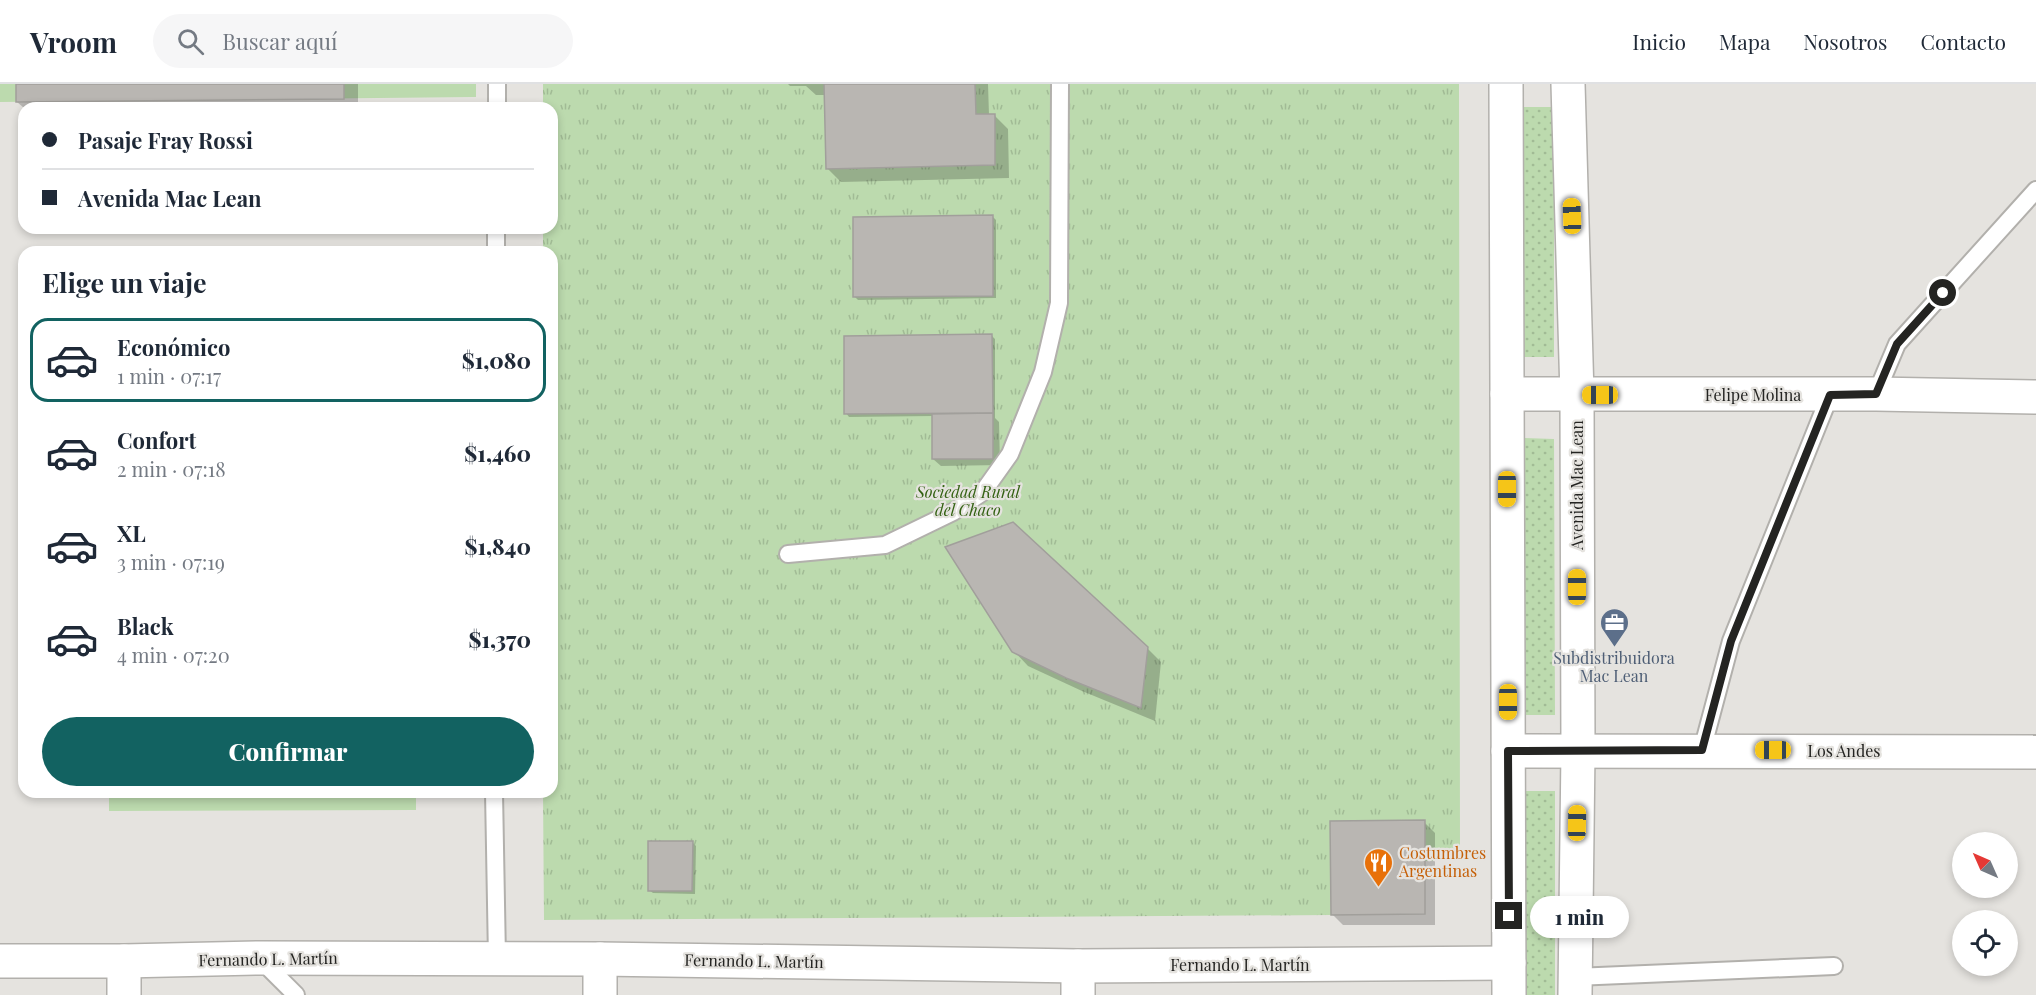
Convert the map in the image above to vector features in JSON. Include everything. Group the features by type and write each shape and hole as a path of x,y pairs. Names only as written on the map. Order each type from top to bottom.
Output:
{"street":[{"path":"1506,84 1509,979"},
{"name":"Avenida Mac Lean","path":"1568,84 1577,395 1578,751 1575,986"},
{"name":"Felipe Molina","path":"1507,394 1876,394 2036,397"},
{"name":"Los Andes","path":"1508,751 2036,752"},
{"name":"Fernando L. Martín","path":"0,961 124,962 259,958 600,959 1078,981 1509,979"},
{"path":"600,959 600,995"},
{"path":"124,962 124,995"}],"lane":[{"path":"497,84 497,102"},
{"path":"788,554 885,545 953,512 983,492 1010,454 1043,372 1059,303 1060,84"},
{"path":"1876,394 1897,344 2036,190"},
{"path":"1702,750 1731,641 1830,395"},
{"path":"494,798 497,959"},
{"path":"259,958 296,995"},
{"path":"1575,986 1834,966"}],"green space":[{"path":"0,84 476,84 476,97 0,102"},
{"name":"Sociedad Rural del Chaco","path":"543,84 1459,84 1460,861 1425,861 1330,822 1331,915 544,920 543,798 558,798 558,246 543,246 543,234 558,234 558,102 543,102"},
{"path":"1521,107 1554,107 1554,357 1522,357"},
{"path":"1522,438 1554,439 1555,715 1524,715"},
{"path":"1524,791 1555,791 1555,995 1525,995"},
{"path":"109,798 416,798 416,810 109,811"}],"building":[{"path":"16,84 344,84 344,99 16,102"},
{"path":"824,84 975,84 976,114 995,114 995,165 826,169"},
{"path":"993,215 993,296 853,297 853,217"},
{"path":"992,334 993,413 844,414 844,336"},
{"path":"993,413 993,459 932,459 932,414"},
{"path":"1013,522 1148,647 1141,708 1066,678 1012,652 945,547"},
{"name":"Costumbres Argentinas","path":"1425,820 1425,914 1331,915 1330,821"},
{"path":"648,841 693,841 692,891 648,891"}],"place":[{"name":"Subdistribuidora Mac Lean","path":"1614,648"},
{"name":"Costumbres Argentinas","path":"1378,888"}],"route":[{"path":"1509,916 1508,751 1702,750 1731,641 1830,395 1876,394 1897,344 1943,293"}]}
